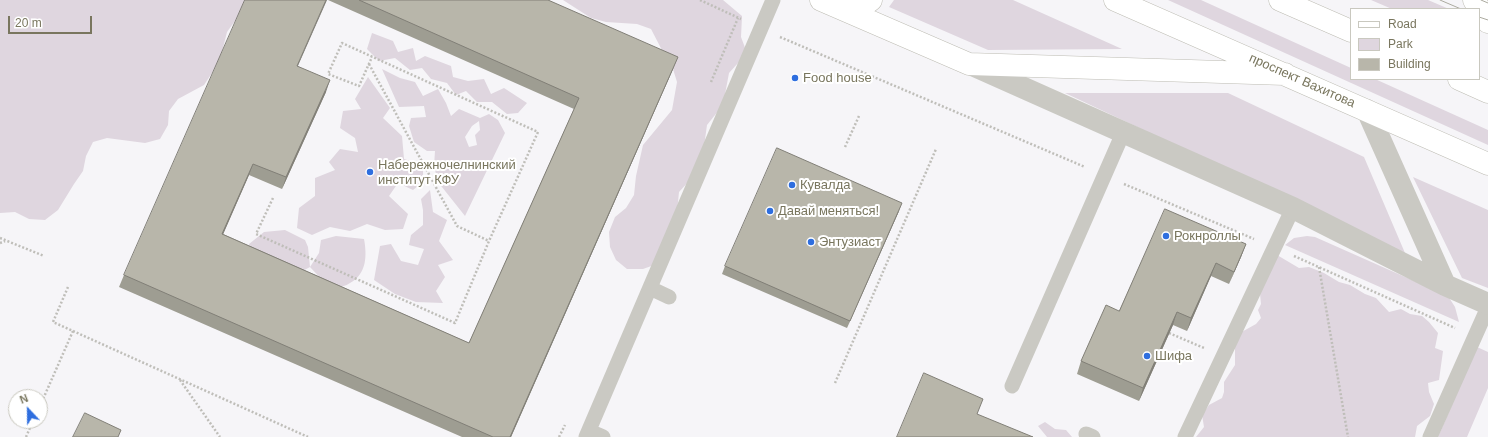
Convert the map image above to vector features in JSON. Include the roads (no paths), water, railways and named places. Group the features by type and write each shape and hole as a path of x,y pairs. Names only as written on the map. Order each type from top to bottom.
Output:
{"main road":[{"path":"830,4 867,3 871,0"},
{"name":"проспект Вахитова","path":"1115,0 1488,164"},
{"path":"1280,0 1350,31"},
{"path":"830,4 969,64 1285,74"},
{"path":"1480,9 1488,22"},
{"path":"1461,80 1488,92"}],"street":[{"path":"969,64 1293,208 1488,304"},
{"path":"1367,110 1445,284"}],"lane":[{"path":"603,437 588,434 773,0"},
{"path":"1012,386 1123,132"},
{"path":"1185,437 1293,208"},
{"path":"650,288 669,297"},
{"path":"1430,437 1488,307"}],"tram line":[{"path":"1440,0 1459,8"},
{"path":"1481,0 1488,3"},
{"path":"1480,17 1488,20"}],"place":[{"name":"Food house","path":"795,78"},
{"name":"Набережночелнинский институт КФУ","path":"370,172"},
{"name":"Кувалда","path":"792,185"},
{"name":"Давай меняться!","path":"770,211"},
{"name":"Рокнроллы","path":"1166,236"},
{"name":"Энтузиаст","path":"811,242"},
{"name":"Шифа","path":"1147,356"}]}
